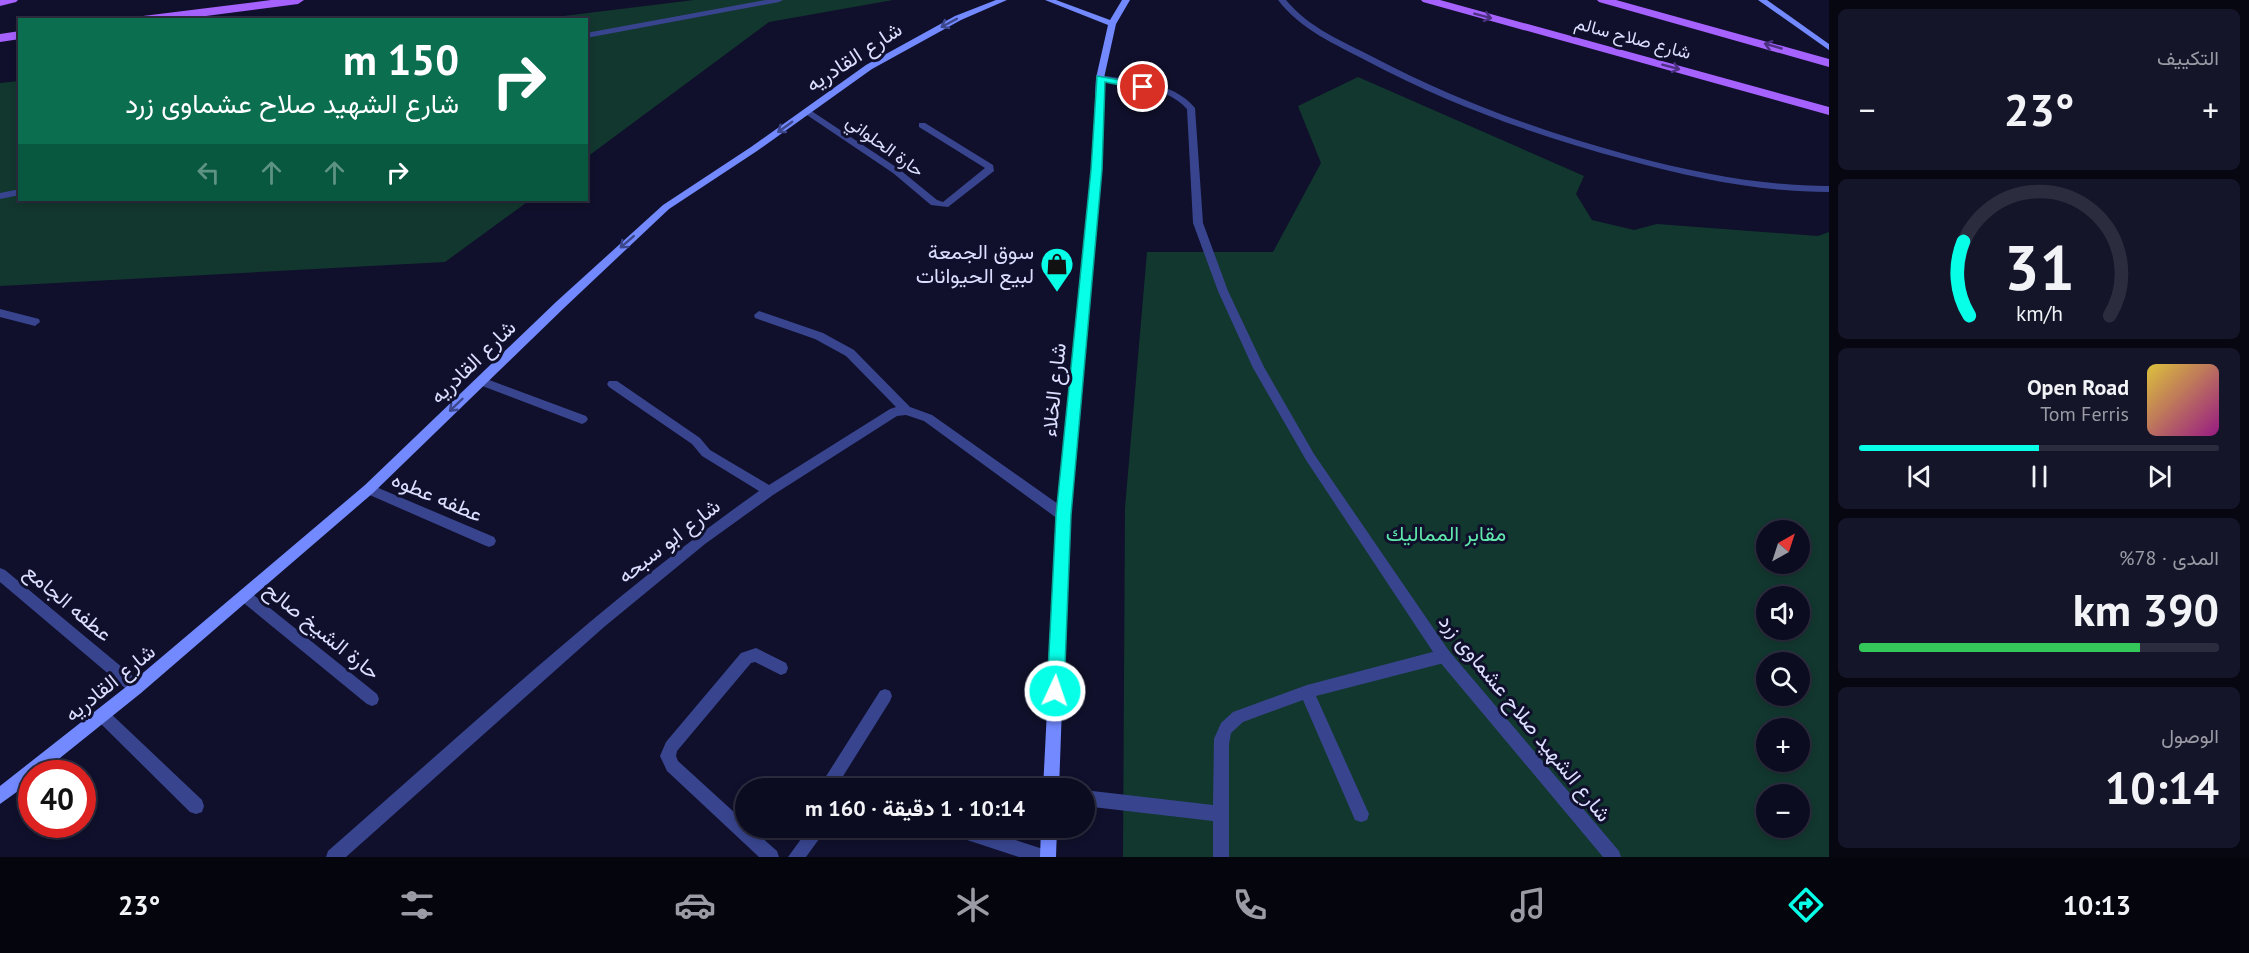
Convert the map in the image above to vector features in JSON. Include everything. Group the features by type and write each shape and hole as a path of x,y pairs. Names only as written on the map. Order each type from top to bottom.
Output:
{"main road":[{"path":"0,2 12,0"},
{"path":"158,18 298,0"},
{"name":"شارع صلاح سالم","path":"1427,0 1829,111"},
{"name":"شارع صلاح سالم","path":"1603,0 1619,2 1829,63"},
{"path":"0,38 18,35"}],"street":[{"path":"588,36 779,0"},
{"path":"1049,0 1112,24"},
{"name":"شارع الخلاء","path":"1051,778 1063,515 1097,170 1100,78 1112,24 1126,0"},
{"path":"1282,0 1295,16 1312,28 1394,73 1525,126 1594,149 1683,171 1741,183 1797,189 1829,189"},
{"path":"1762,0 1829,48"},
{"name":"شارع القادريه","path":"0,796 136,688 369,489 620,248 666,207 869,67 958,18 997,1"},
{"name":"شارع الشهيد صلاح عشماوى زرد","path":"1100,78 1177,94 1191,108 1198,223 1223,291 1259,368 1310,457 1444,656 1613,857"},
{"name":"حارة الحلواني","path":"807,111 883,161 934,204 945,205 989,171 990,167 922,125"},
{"path":"0,196 18,192"},
{"path":"0,313 35,322"},
{"path":"759,315 819,336 850,353 906,410 928,418 1063,515"},
{"path":"481,381 582,419"},
{"path":"613,384 696,441 706,453 769,491"},
{"name":"شارع ابو سبحه","path":"334,857 598,623 700,540 769,491 894,412 906,410"},
{"name":"عطفه عطوه","path":"369,489 489,541"},
{"name":"عطفه الجامع","path":"0,574 136,688"},
{"name":"حارة الشيخ صالح","path":"244,596 372,699"},
{"path":"771,857 672,766 668,756 671,747 746,658 756,655 781,668"},
{"path":"1221,857 1221,744 1222,732 1229,723 1238,717 1307,693 1444,656"},
{"path":"1307,693 1361,814"},
{"path":"833,778 885,696"},
{"path":"102,716 196,806"},
{"path":"1095,799 1221,814"},
{"path":"799,854 805,838"},
{"path":"799,854 811,838"},
{"path":"985,838 1043,857"},
{"path":"1048,857 1049,838"}],"green space":[{"path":"694,0 893,0 769,22 588,156 588,18 547,18"},
{"name":"مقابر المماليك","path":"1358,77 1584,176 1576,194 1592,220 1634,230 1657,224 1818,236 1829,232 1829,857 1123,857 1125,508 1147,252 1273,252 1321,163 1298,106"},
{"path":"18,81 18,201 529,201 445,262 0,286 0,83"}],"place":[{"name":"سوق الجمعة لبيع الحيوانات","path":"1057,293"}],"route":[{"path":"1055,691 1063,515 1097,170 1100,78 1143,87"}]}
